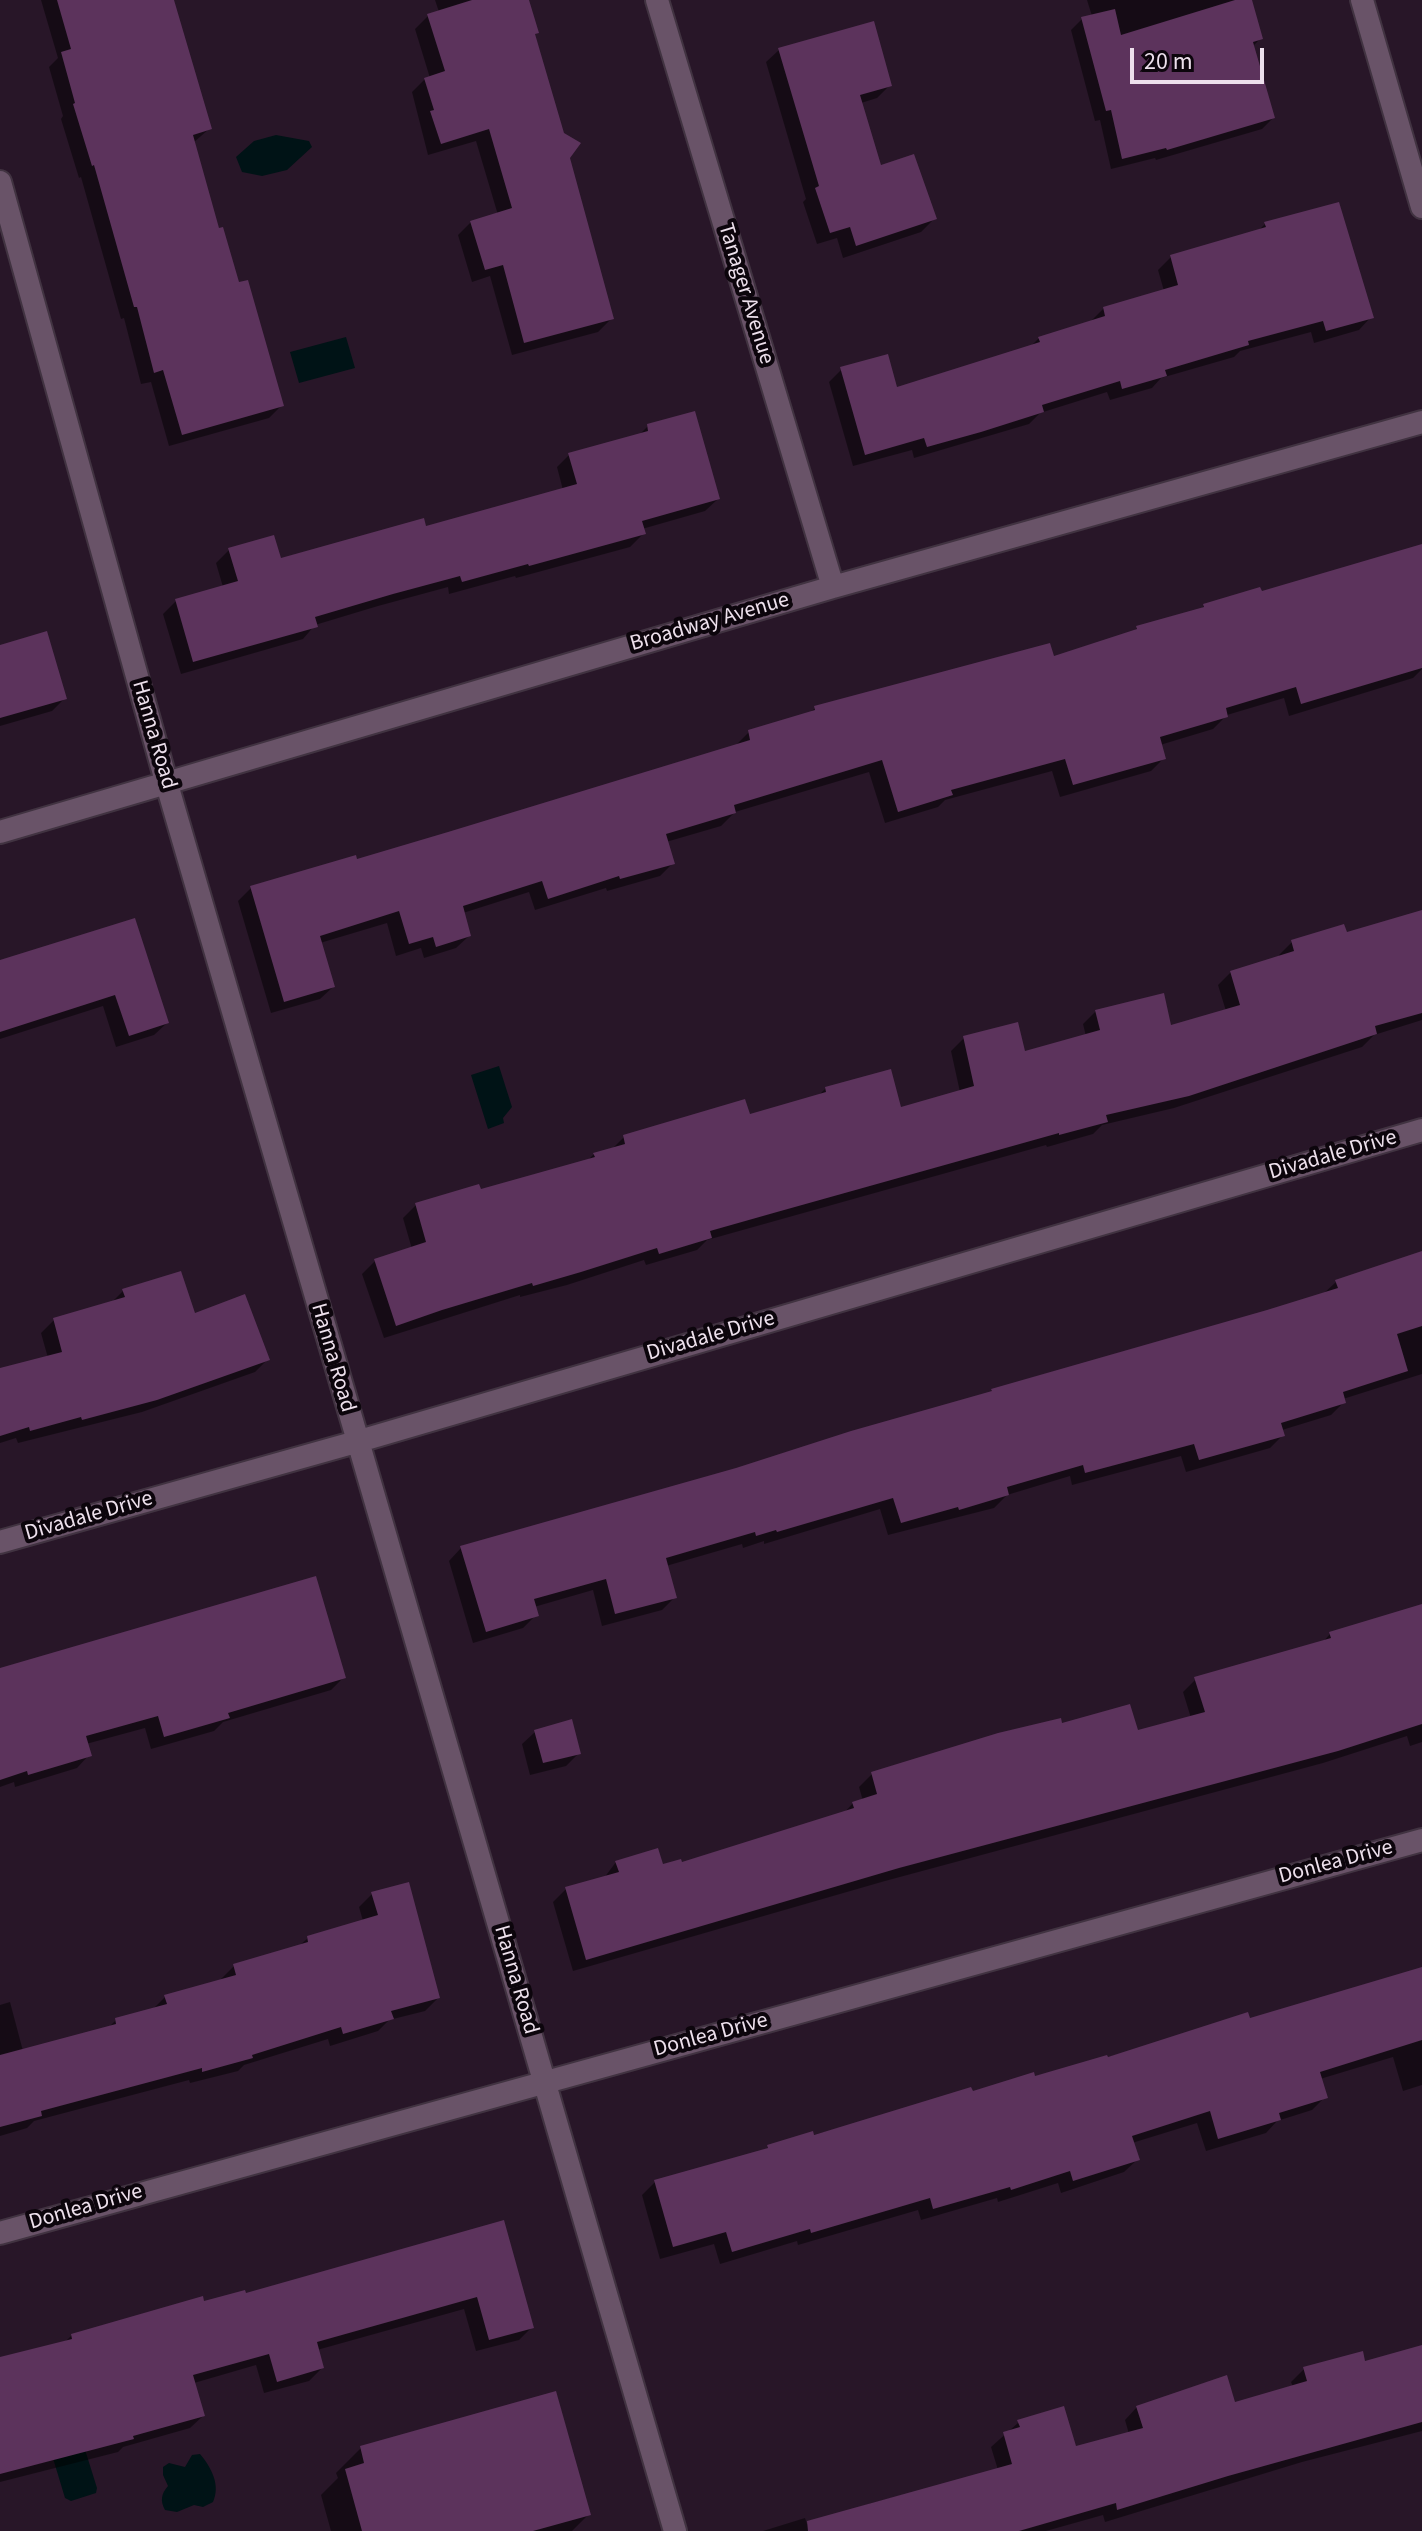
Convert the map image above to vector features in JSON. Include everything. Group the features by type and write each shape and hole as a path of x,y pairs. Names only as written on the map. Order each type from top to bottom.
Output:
{"street":[{"name":"Tanager Avenue","path":"657,0 833,587"},
{"path":"1362,0 1422,207"},
{"name":"Hanna Road","path":"0,182 166,781 675,2531"},
{"name":"Broadway Avenue","path":"0,832 833,587 1422,422"},
{"name":"Divadale Drive","path":"0,1542 356,1442 1422,1130"},
{"name":"Donlea Drive","path":"0,2233 1422,1840"}],"shaded area":[{"path":"276,135 309,141 312,147 287,170 262,176 242,172 236,157 254,141"},
{"path":"346,337 355,368 299,383 290,352"},
{"path":"499,1066 512,1107 503,1118 504,1123 488,1129 471,1075"},
{"path":"77,2424 97,2488 96,2493 71,2501 65,2498 49,2445"},
{"path":"200,2454 214,2476 216,2489 213,2502 177,2512 165,2510 162,2498 168,2486 163,2467 169,2463 185,2467 192,2455"}],"building":[{"path":"57,0 174,0 212,129 193,135 219,228 223,227 239,282 248,280 284,406 182,435 163,370 154,373 137,307 134,307 94,165 73,104 61,52 71,49"},
{"path":"472,0 529,0 539,33 535,34 564,133 581,143 570,158 614,319 524,343 503,265 485,270 470,221 512,208 489,129 441,144 430,111 434,110 424,78 445,71 427,14"},
{"path":"1235,0 1252,0 1263,39 1253,42 1275,118 1167,150 1122,159 1111,110 1106,111 1081,17 1115,9 1121,35"},
{"path":"874,21 892,86 860,95 881,165 914,154 937,219 856,246 850,227 830,233 778,48"},
{"path":"1339,202 1374,318 1326,331 1323,321 1248,341 1249,345 1165,370 1167,376 1122,389 1120,381 1042,405 1044,412 981,432 927,447 924,438 865,455 840,367 888,354 897,387 1040,342 1038,337 1105,316 1103,307 1178,285 1170,255 1266,227 1264,222"},
{"path":"695,411 720,499 642,521 646,534 462,582 460,576 393,594 315,617 318,627 193,662 175,599 238,581 228,548 274,535 281,558 424,518 426,526 577,484 568,453 648,431 647,424"},
{"path":"1422,544 1422,668 1301,704 1296,687 1226,708 1228,717 1160,737 1166,759 1073,785 1065,759 951,790 953,795 898,812 882,760 734,805 736,813 666,834 675,864 620,879 619,876 548,899 542,881 463,906 471,936 436,947 433,937 409,944 399,911 320,936 335,987 284,1002 250,886 356,855 357,859 750,740 748,730 815,710 814,706 1050,643 1054,656 1137,629 1136,626 1204,607 1203,604 1260,587 1262,591"},
{"path":"47,631 67,699 0,718 0,645"},
{"path":"1422,910 1422,1013 1375,1026 1377,1034 1189,1096 1106,1115 1108,1122 710,1231 712,1238 659,1254 657,1248 396,1326 374,1259 426,1242 415,1203 479,1184 481,1189 595,1157 593,1153 625,1144 623,1135 745,1099 750,1114 826,1092 825,1087 891,1069 901,1107 974,1086 963,1036 1018,1022 1025,1051 1100,1030 1095,1010 1164,993 1171,1025 1240,1005 1230,971 1294,951 1291,940 1344,924 1347,932"},
{"path":"135,918 169,1023 129,1036 115,995 0,1032 0,960"},
{"path":"1422,1251 1422,1326 1397,1334 1408,1371 1343,1392 1346,1403 1281,1423 1285,1436 1199,1460 1194,1444 1085,1473 1083,1465 1007,1487 1009,1495 901,1523 893,1498 777,1532 756,1536 755,1532 666,1558 677,1598 615,1614 606,1579 534,1599 539,1616 486,1632 460,1546 736,1468 991,1389 1267,1310 1338,1288 1335,1280"},
{"path":"181,1271 195,1313 245,1294 270,1360 157,1400 82,1420 81,1417 30,1431 29,1427 0,1436 0,1368 62,1352 53,1318 125,1297 122,1289"},
{"path":"316,1576 346,1678 228,1713 230,1718 164,1737 158,1716 86,1736 92,1756 0,1780 0,1668"},
{"path":"1422,1604 1422,1724 1338,1751 899,1868 586,1960 565,1887 619,1872 615,1861 658,1848 663,1864 681,1859 682,1862 854,1808 852,1802 877,1794 871,1772 998,1733 1061,1718 1062,1723 1130,1704 1138,1730 1205,1712 1194,1677 1331,1638 1329,1632"},
{"path":"572,1719 581,1754 543,1763 534,1730"},
{"path":"409,1882 440,1998 391,2011 394,2019 343,2034 341,2027 252,2055 253,2058 202,2072 202,2068 41,2111 42,2116 0,2127 0,2055 116,2024 115,2018 167,2004 164,1995 236,1975 233,1964 308,1942 307,1936 378,1915 371,1892"},
{"path":"1422,1967 1422,2040 1320,2072 1328,2098 1279,2113 1281,2120 1218,2139 1210,2111 1132,2136 1140,2160 1073,2181 1070,2171 1011,2190 1010,2187 933,2209 930,2198 811,2233 810,2229 732,2252 726,2232 673,2247 654,2180 971,2087 973,2091 1034,2072 1035,2076 1108,2057 1248,2012 1250,2018"},
{"path":"504,2220 534,2328 489,2340 477,2297 317,2342 324,2368 277,2382 269,2354 193,2375 205,2416 133,2436 134,2439 0,2474 0,2357 72,2339 71,2334 203,2296 204,2301 245,2290 246,2293"},
{"path":"1422,2345 1422,2422 1117,2510 1116,2503 1019,2531 808,2531 807,2521 1012,2464 1003,2432 1020,2427 1017,2420 1064,2406 1076,2446 1143,2428 1136,2406 1227,2375 1235,2402 1307,2381 1303,2367 1363,2351 1365,2361"},
{"path":"556,2391 591,2515 533,2531 362,2531 345,2469 364,2463 360,2446"}]}
